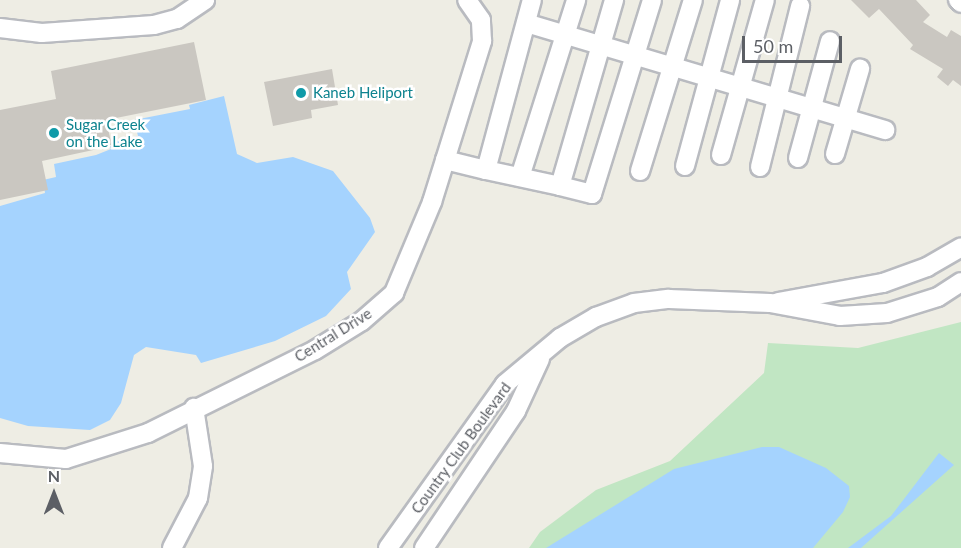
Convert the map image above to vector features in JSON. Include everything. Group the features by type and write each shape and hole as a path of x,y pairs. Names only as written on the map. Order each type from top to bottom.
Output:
{"street":[{"path":"0,28 42,33 154,25 186,15 205,0"},
{"name":"Central Drive","path":"0,453 66,459 148,433 194,408 315,350 362,321 394,293 432,202 482,41 481,20 467,0"},
{"path":"486,170 532,0"},
{"path":"520,177 576,0"},
{"path":"560,186 598,45 614,0"},
{"path":"445,160 592,194 652,0"},
{"path":"640,171 670,66 693,0"},
{"path":"685,166 730,0"},
{"path":"721,155 743,88 765,0"},
{"path":"957,0 961,3"},
{"path":"760,167 800,6"},
{"path":"526,23 885,130"},
{"path":"798,158 830,42"},
{"path":"835,154 860,69"},
{"name":"Country Club Boulevard","path":"770,303 883,283 927,267 961,247"},
{"name":"Country Club Boulevard","path":"388,548 505,384 560,338 597,317 634,303 669,299 770,303 840,316 887,313 938,297 961,282"},
{"name":"Country Club Boulevard","path":"424,548 516,411 542,354"},
{"path":"172,548 198,498 203,466 194,408"}],"green space":[{"path":"961,322 961,548 529,548 540,532 596,490 670,461 764,373 768,343 858,348"}],"water":[{"path":"224,96 237,154 257,163 293,157 333,171 370,218 375,232 347,272 351,289 326,316 275,341 201,363 196,355 146,347 134,355 121,403 110,420 90,430 28,426 0,418 0,206 45,193 43,180 56,177 54,164 96,155 111,149 109,143 138,136 134,120 190,109 189,105"},
{"path":"762,447 779,447 826,468 849,486 850,497 843,512 813,548 546,548 674,469"},
{"path":"939,453 954,465 861,548 848,548 891,516"}],"building":[{"path":"851,0 916,0 930,15 923,22 947,37 951,30 961,36 961,86 953,80 948,86 937,77 943,69 910,49 913,45 879,9 869,18"},
{"name":"Sugar Creek on the Lake","path":"194,42 206,100 106,120 112,146 42,161 48,190 0,200 0,110 56,99 51,71"},
{"name":"Kaneb Heliport","path":"332,69 338,105 311,110 312,118 273,126 264,82"}],"place":[{"name":"Kaneb Heliport","path":"301,93"},
{"name":"Sugar Creek on the Lake","path":"54,133"}]}
